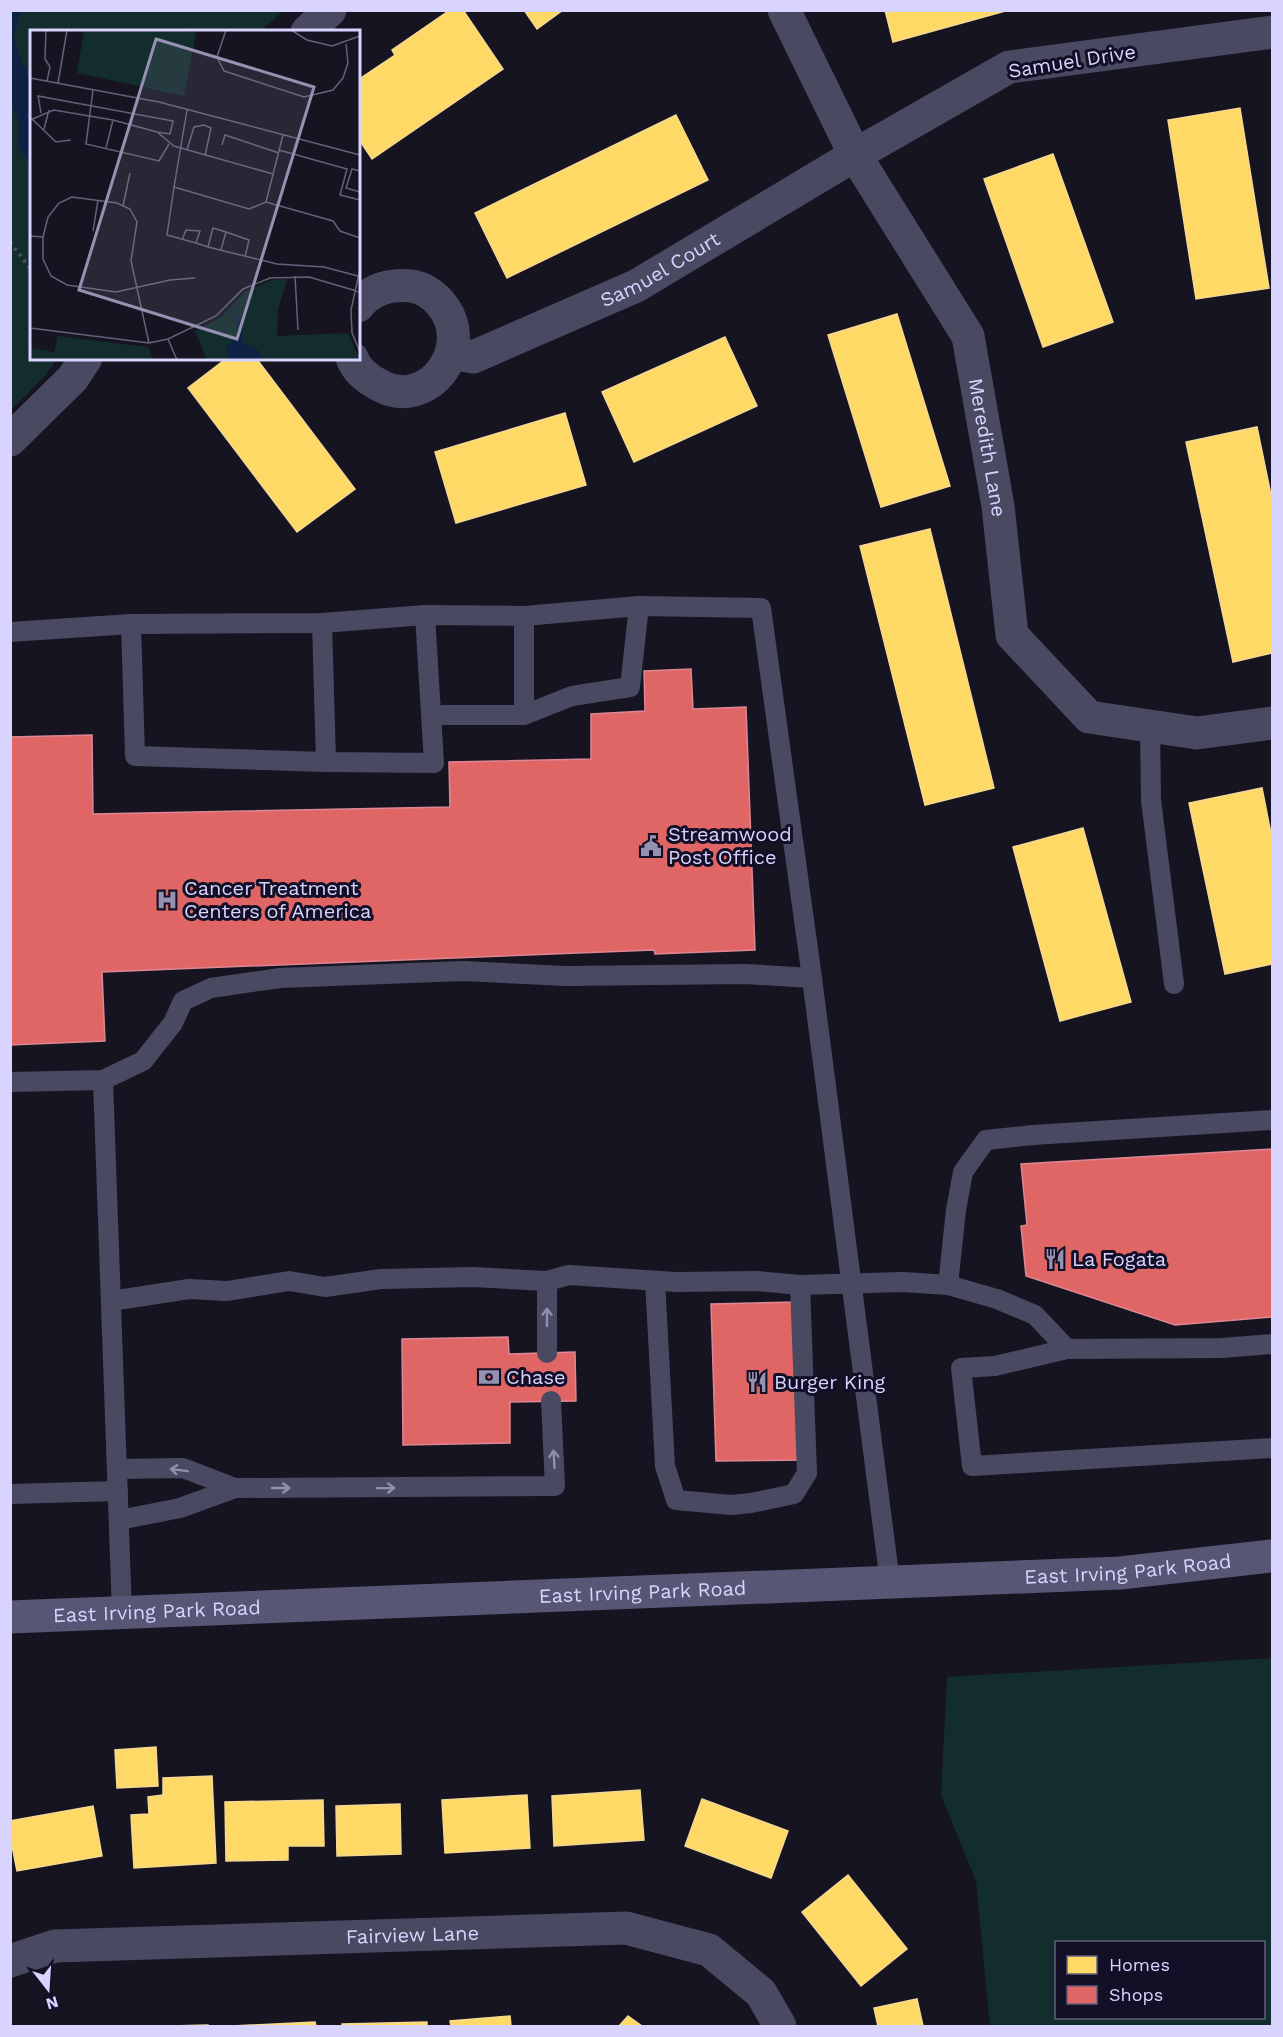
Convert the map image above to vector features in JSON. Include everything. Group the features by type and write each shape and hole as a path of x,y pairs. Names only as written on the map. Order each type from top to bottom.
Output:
{"main road":[{"name":"East Irving Park Road","path":"10,1617 1120,1573 1272,1556"}],"street":[{"path":"309,30 330,10"},
{"name":"Meredith Lane","path":"784,10 855,155 968,336 998,506 1012,635 1089,717 1197,733 1272,723"},
{"name":"Samuel Drive","path":"855,155 1009,67 1272,32"},
{"name":"Samuel Court","path":"452,353 473,357 636,286 855,155"},
{"path":"353,360 367,379 385,389 406,391 426,385 442,372 452,353 455,332 449,313 435,297 417,286 396,284 376,291 360,304"},
{"path":"10,440 73,378 85,360"},
{"name":"Fairview Lane","path":"10,1961 55,1946 626,1928 709,1950 761,1993 780,2026"}],"lane":[{"path":"432,715 524,715 572,696 630,687 639,606"},
{"path":"10,632 131,624 322,623 425,615 524,616 639,606 761,608 812,978 890,1582"},
{"path":"131,624 135,756 434,763 425,615"},
{"path":"524,616 524,715"},
{"path":"322,623 326,762"},
{"path":"1150,726 1151,800 1174,984"},
{"path":"10,1082 103,1080 143,1061 173,1023 183,1001 211,988 280,978 463,971 597,976 745,974 812,978"},
{"path":"103,1080 122,1613"},
{"path":"948,1285 956,1210 963,1172 986,1140 1272,1120"},
{"path":"111,1301 189,1289 227,1290 289,1281 325,1287 381,1279 473,1277 547,1281 569,1275 655,1281 757,1281 800,1286 903,1282 948,1285 997,1299 1035,1315 1067,1349"},
{"path":"547,1281 547,1353"},
{"path":"655,1281 665,1466 676,1500 732,1505 794,1494 807,1473 800,1286"},
{"path":"1272,1344 1221,1348 1067,1349 995,1366 961,1368 972,1466 1272,1448"},
{"path":"119,1520 180,1508 235,1488 555,1486 551,1401"},
{"path":"117,1469 183,1468 235,1488"},
{"path":"10,1494 118,1491"}],"path":[{"path":"10,242 30,268"}],"green space":[{"path":"11,11 283,11 262,30 30,30 30,360 56,360 46,375 11,410"},
{"path":"1272,1658 1272,2026 990,2026 976,1881 941,1795 947,1677"}],"water":[{"path":"11,10 21,11 13,37 23,65 30,76 30,164 18,147 19,120 11,103"}],"building: Homes":[{"path":"450,10 463,10 503,69 372,159 360,141 360,79 395,55 392,50"},
{"path":"524,10 563,10 537,29"},
{"path":"885,10 1009,10 893,42"},
{"path":"1240,108 1269,288 1196,299 1168,120"},
{"path":"676,115 708,180 507,278 475,213"},
{"path":"1053,154 1113,322 1043,347 984,179"},
{"path":"897,314 950,486 881,507 828,335"},
{"path":"725,337 757,406 634,462 602,392"},
{"path":"224,360 258,360 355,489 297,532 188,388"},
{"path":"565,413 586,485 456,523 435,452"},
{"path":"1257,427 1272,500 1272,653 1233,662 1186,442"},
{"path":"930,529 994,788 925,805 860,546"},
{"path":"1262,788 1272,839 1272,964 1225,974 1189,803"},
{"path":"1083,828 1131,1002 1060,1021 1013,847"},
{"path":"156,1747 158,1786 117,1788 115,1750"},
{"path":"212,1776 216,1863 134,1868 131,1815 149,1814 148,1797 163,1795 163,1778"},
{"path":"640,1790 644,1840 554,1846 552,1796"},
{"path":"527,1795 530,1848 445,1853 442,1800"},
{"path":"702,1799 788,1831 771,1878 685,1846"},
{"path":"323,1800 324,1846 288,1846 288,1860 226,1861 225,1802"},
{"path":"400,1804 401,1854 337,1856 336,1806"},
{"path":"93,1806 102,1856 17,1871 10,1836 10,1821"},
{"path":"848,1875 907,1949 861,1986 802,1912"},
{"path":"917,1999 923,2026 878,2026 874,2008"},
{"path":"510,2016 511,2026 451,2026 450,2021"},
{"path":"628,2016 642,2026 619,2026"},
{"path":"315,2022 316,2026 232,2026"},
{"path":"427,2022 427,2026 342,2026 342,2024"}],"building: Shops":[{"path":"691,669 693,709 746,707 755,950 655,954 654,950 102,972 105,1041 10,1045 10,737 92,735 93,814 450,807 449,762 591,759 591,714 645,711 644,671"},
{"path":"1272,1149 1272,1317 1175,1325 1026,1276 1021,1226 1027,1225 1021,1164"},
{"name":"Burger King","path":"797,1302 805,1460 716,1461 711,1304"},
{"name":"Chase","path":"508,1337 509,1354 575,1352 576,1401 510,1402 510,1443 403,1445 402,1339"}],"place":[{"name":"Streamwood Post Office","path":"651,846"},
{"name":"Cancer Treatment Centers of America","path":"167,900"},
{"name":"La Fogata","path":"1055,1259"},
{"name":"Chase","path":"489,1377"},
{"name":"Burger King","path":"757,1382"}]}
